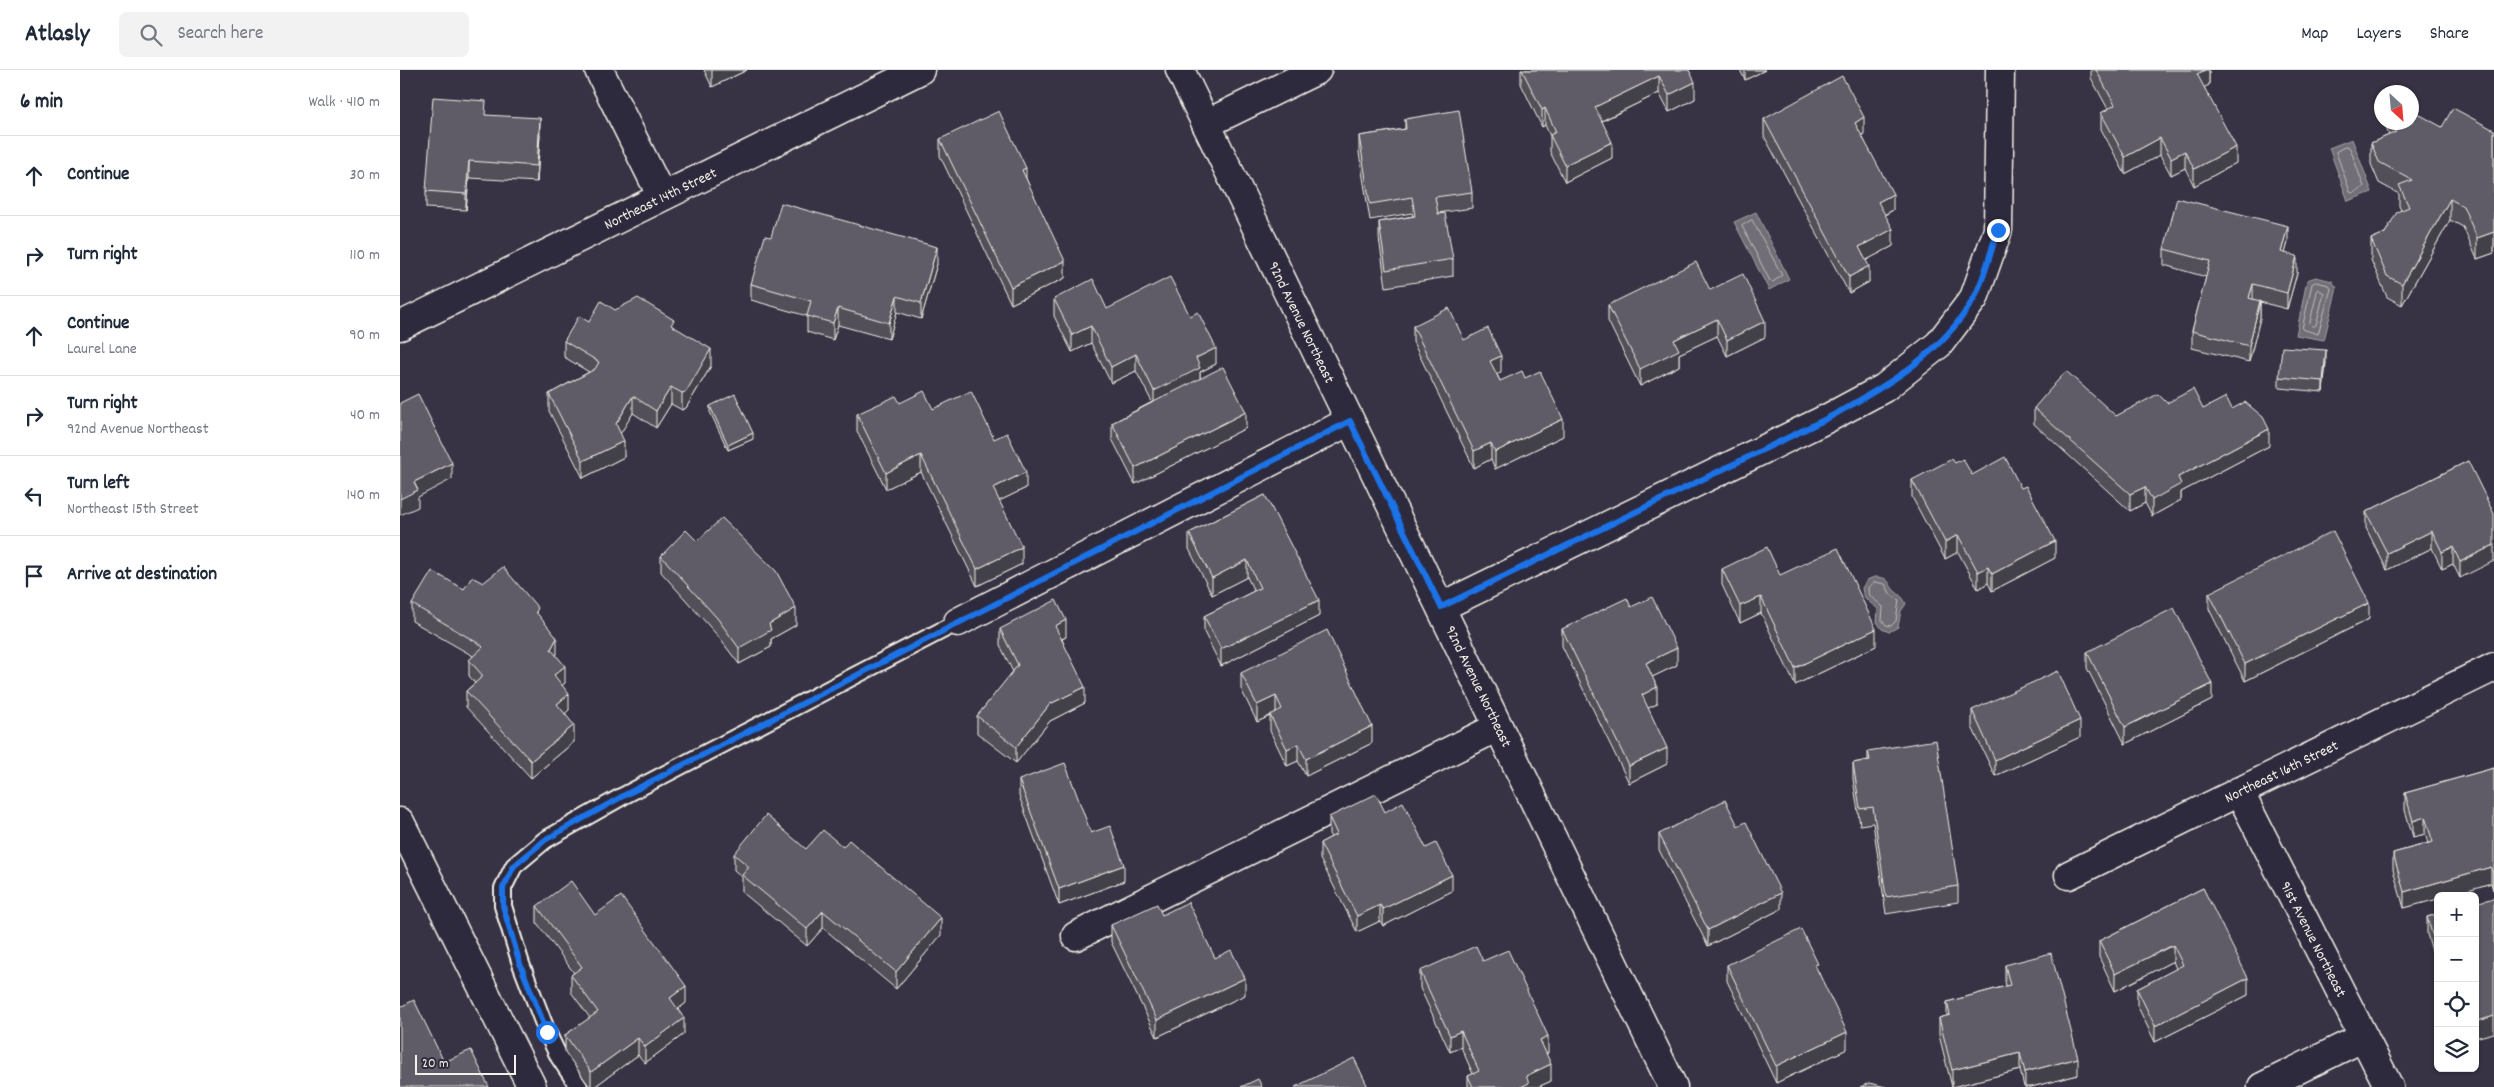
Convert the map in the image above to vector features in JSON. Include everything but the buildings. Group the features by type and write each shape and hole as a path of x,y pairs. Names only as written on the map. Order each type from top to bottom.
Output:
{"street":[{"path":"599,70 662,197"},
{"name":"Northeast 14th Street","path":"400,326 920,70"},
{"name":"92nd Avenue Northeast","path":"1180,70 1441,607 1669,1085"},
{"path":"1206,124 1317,70"},
{"path":"1441,607 1828,418 1884,388 1939,344 1974,298 1998,230 2000,70"},
{"path":"958,622 1350,421"},
{"name":"Northeast 16th Street","path":"2069,875 2494,667"},
{"path":"1076,936 1498,727"},
{"name":"91st Avenue Northeast","path":"2239,792 2389,1087"},
{"path":"400,822 532,1087"},
{"path":"2262,1087 2364,1037"}],"lane":[{"path":"579,1087 559,1057 547,1032 520,964 503,906 503,888 514,866 545,840 623,796 958,622"}],"water":[{"path":"2352,139 2372,192 2348,201 2329,148"},
{"path":"1756,212 1789,279 1769,290 1734,222"},
{"path":"2316,277 2332,281 2337,288 2324,340 2296,335 2307,280"},
{"path":"1874,577 1886,579 1906,604 1901,611 1898,627 1889,632 1882,629 1877,622 1878,609 1867,600 1863,592 1862,588 1867,580"}],"route":[{"path":"547,1032 520,964 503,906 503,888 514,866 545,840 623,796 1350,421 1441,607 1828,418 1884,388 1939,344 1974,298 1998,230"}]}
